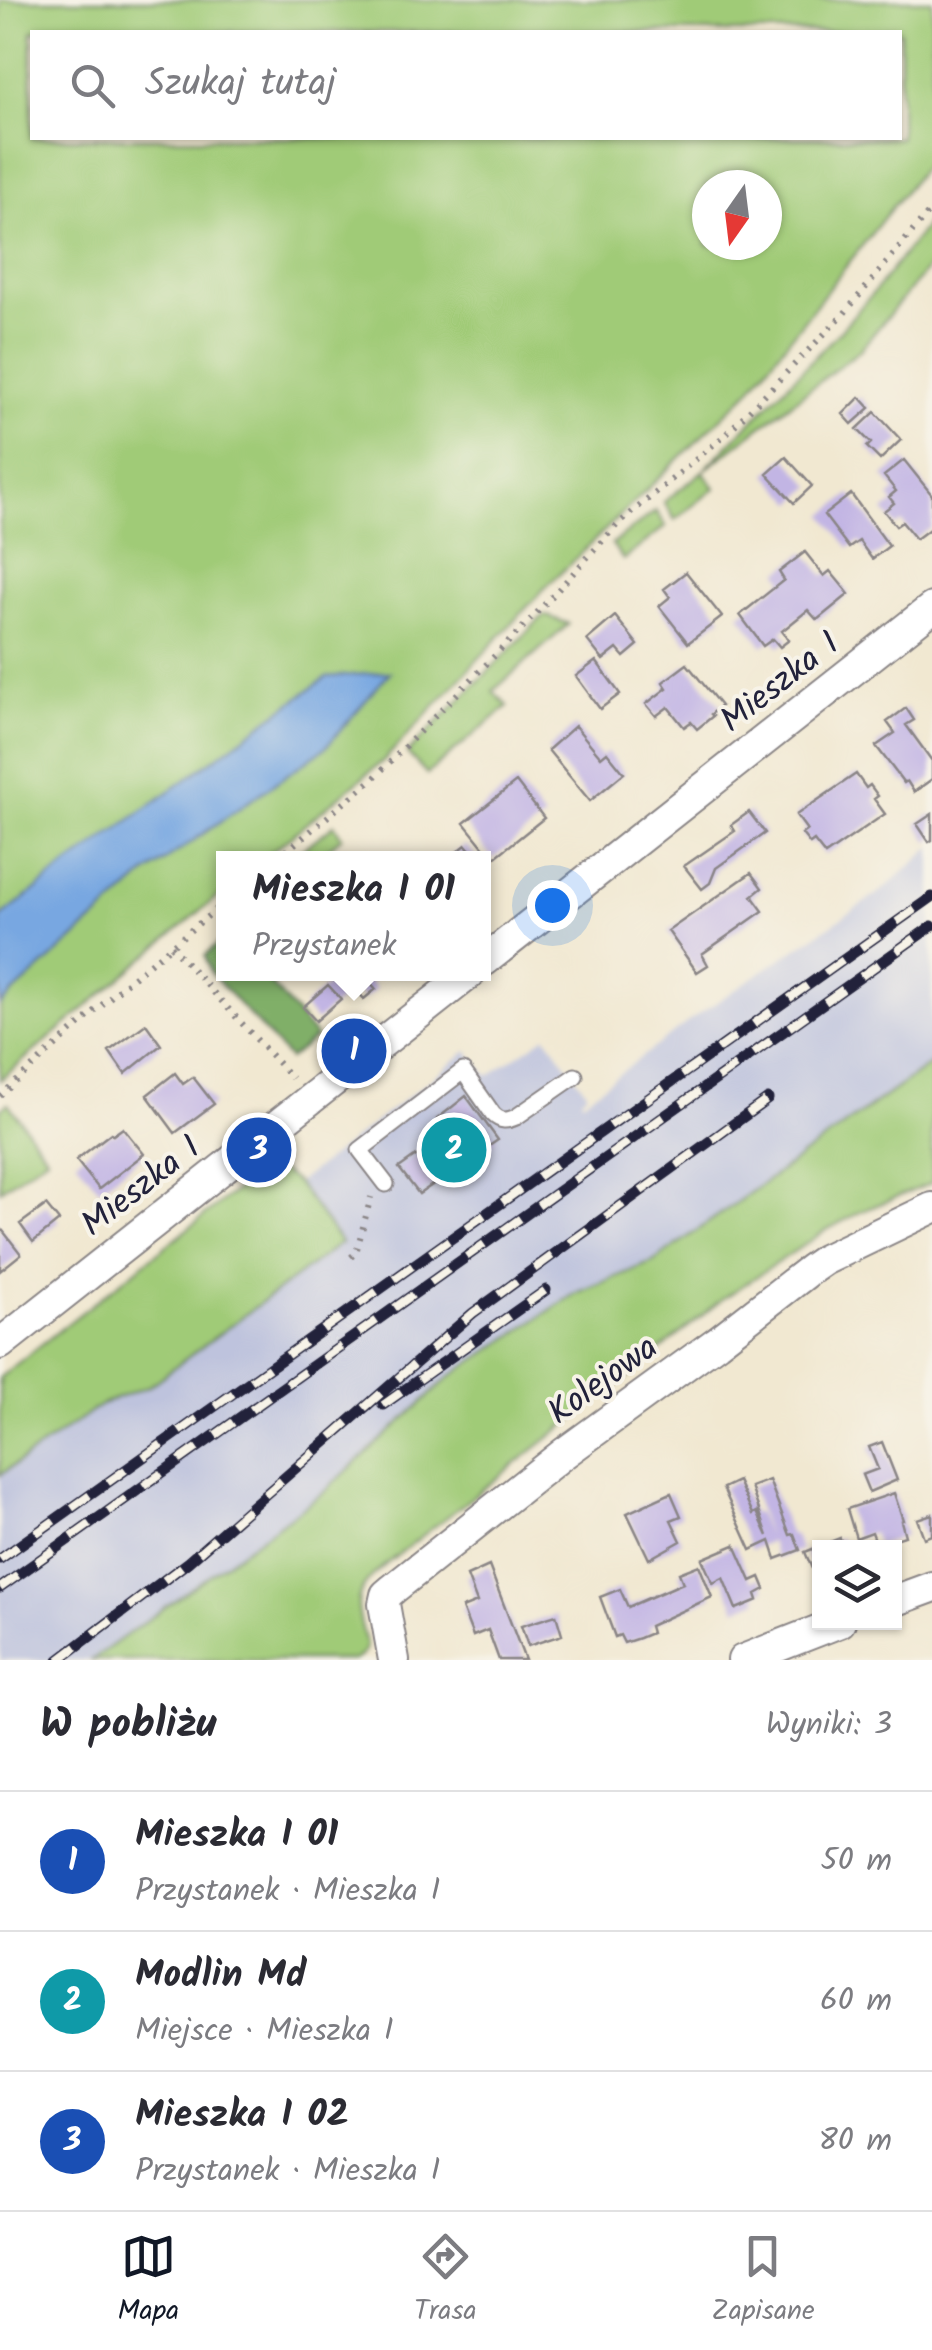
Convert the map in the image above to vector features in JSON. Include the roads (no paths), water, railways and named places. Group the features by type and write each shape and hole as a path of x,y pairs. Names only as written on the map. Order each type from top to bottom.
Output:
{"street":[{"name":"Mieszka I","path":"491,955 932,608"},
{"name":"Mieszka I","path":"0,1344 459,981"},
{"name":"Kolejowa","path":"394,1660 384,1604 393,1589 563,1454 811,1268 932,1208"},
{"path":"902,1598 932,1587"},
{"path":"742,1660 819,1630"}],"lane":[{"path":"386,1184 360,1150 463,1071 493,1114 507,1121 575,1076"}],"water":[{"path":"390,672 326,747 146,874 0,1005 0,918 327,677"}],"railway":[{"path":"0,1559 932,897"},
{"path":"0,1588 932,926"},
{"path":"59,1660 188,1562 473,1313 768,1099"},
{"path":"383,1405 546,1290"}],"place":[{"name":"Mieszka I 01","path":"354,1051"},
{"name":"Mieszka I 02","path":"259,1150"},
{"name":"Modlin Md","path":"454,1150"}]}
